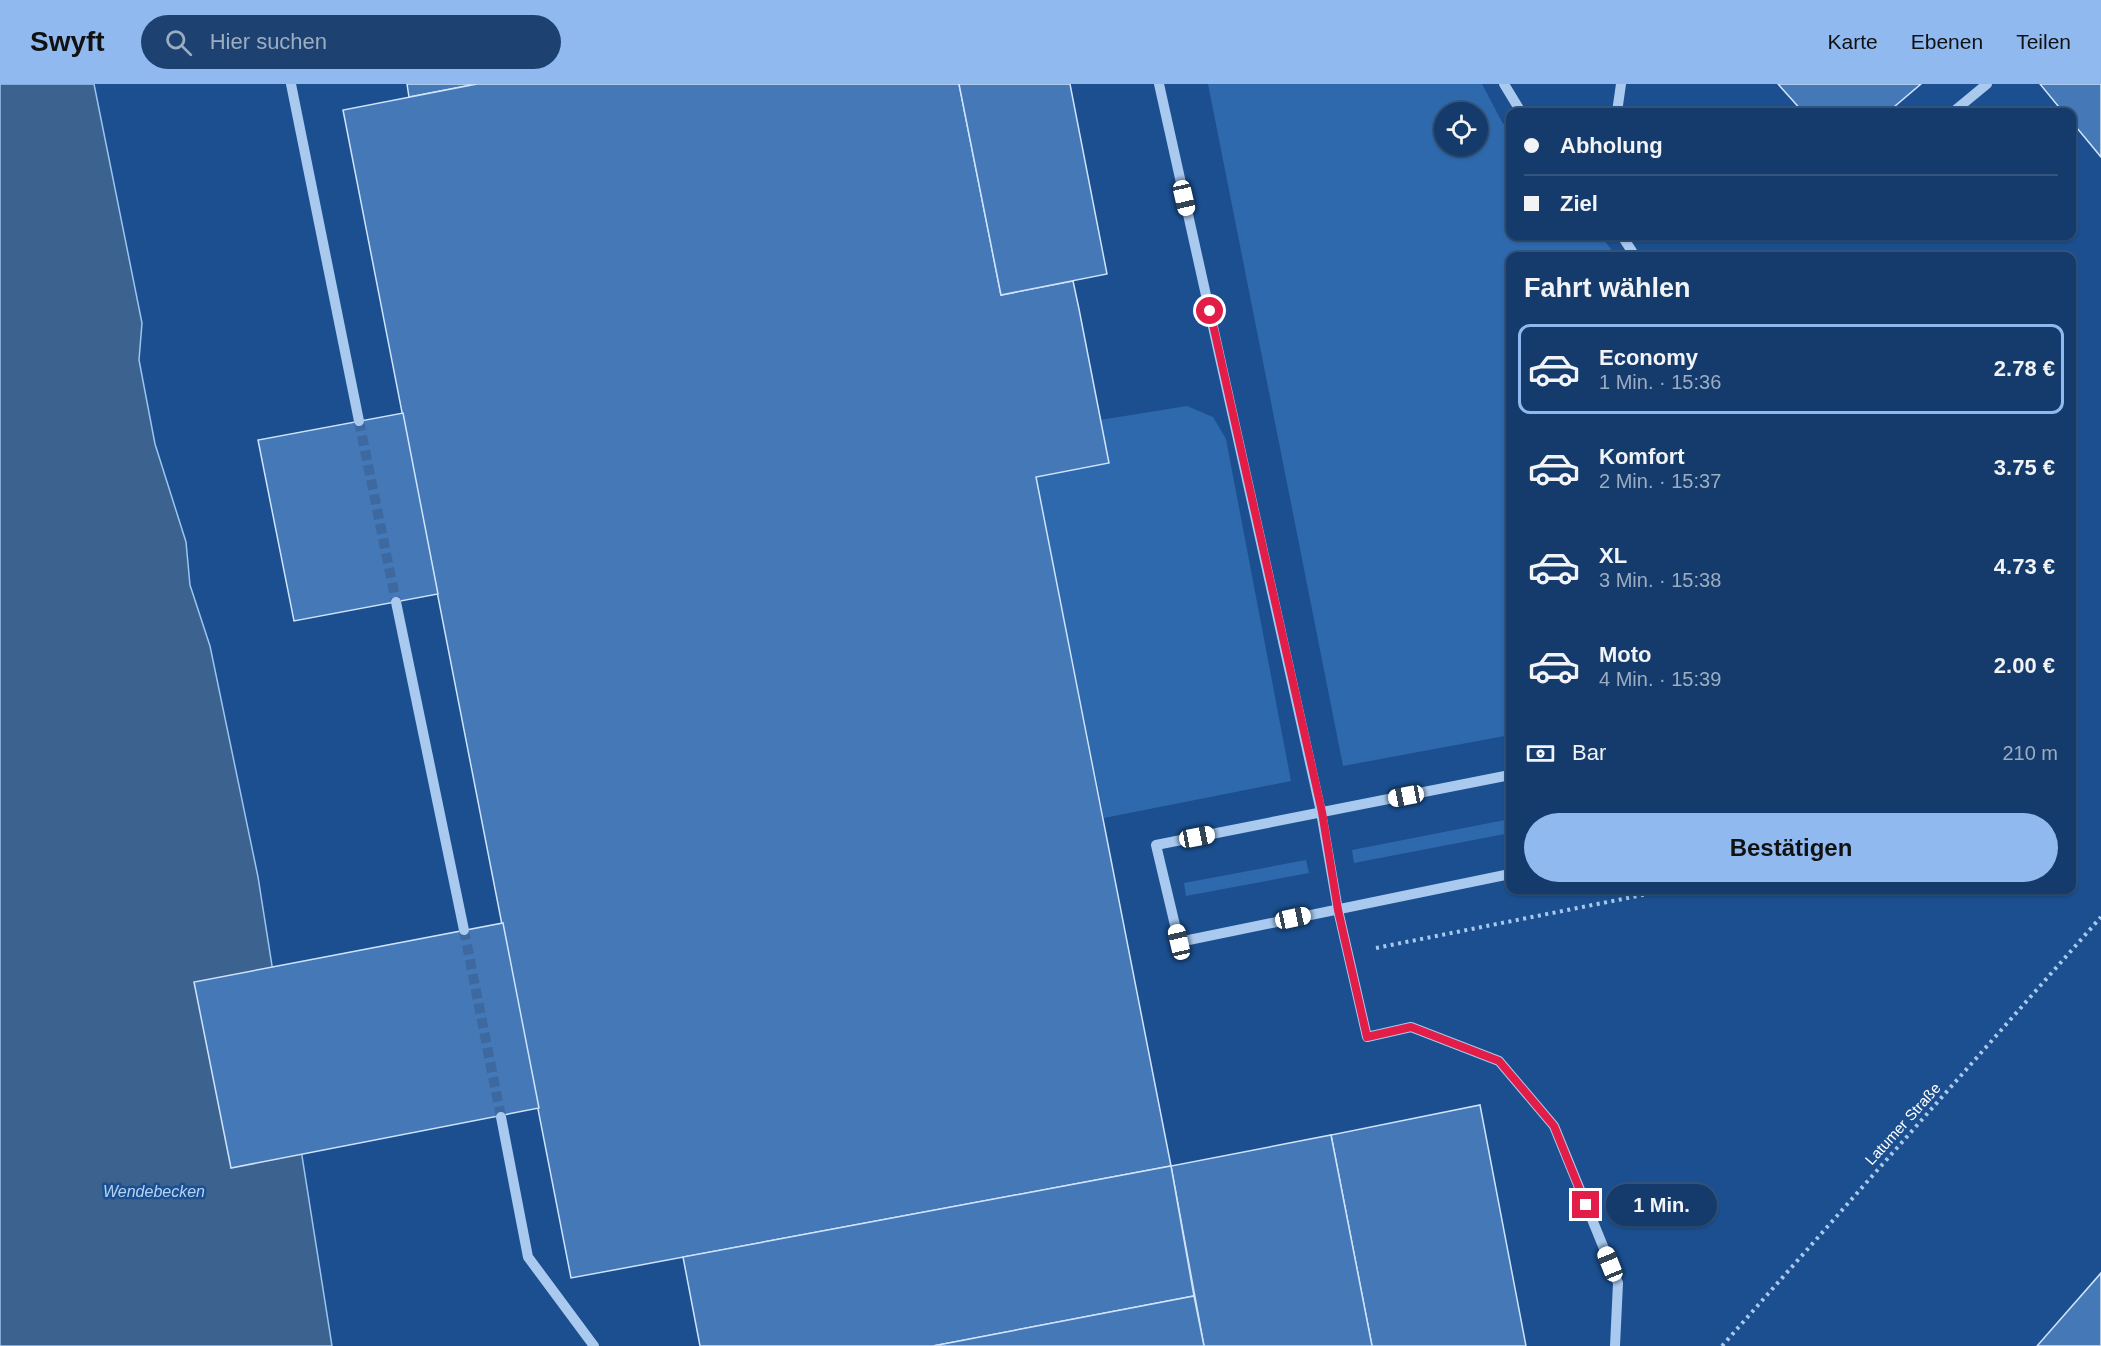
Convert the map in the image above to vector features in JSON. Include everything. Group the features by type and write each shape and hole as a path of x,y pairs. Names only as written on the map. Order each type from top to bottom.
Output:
{"lane":[{"path":"291,84 359,421"},
{"path":"1159,84 1322,812 1338,910 1367,1037 1411,1027 1499,1061 1554,1126 1618,1283 1615,1346"},
{"path":"1504,84 1519,108"},
{"path":"1618,108 1621,84"},
{"path":"1958,108 1987,84"},
{"path":"396,602 464,930"},
{"path":"1506,776 1156,845 1179,942 1506,875"},
{"path":"501,1117 528,1257 594,1346"}],"path":[{"path":"1376,948 1648,894"},
{"name":"Latumer Straße","path":"1722,1346 2101,917"}],"shaded area":[{"path":"1208,84 1482,84 1506,126 1506,240 1604,240 1613,252 1506,252 1506,736 1343,766"},
{"path":"1187,406 1213,417 1226,439 1291,781 1104,818 1036,477 1108,463 1100,420"},
{"path":"1506,820 1506,834 1354,863 1352,850"},
{"path":"1306,860 1309,873 1186,896 1184,883"}],"water":[{"name":"Wendebecken","path":"0,84 94,84 142,323 139,360 155,444 186,542 190,585 210,646 258,877 332,1346 0,1346"}],"building":[{"path":"407,84 471,84 471,85 409,97"},
{"path":"477,84 959,84 1001,295 1073,281 1079,309 1109,463 1036,477 1171,1166 571,1278 343,110"},
{"path":"959,84 1070,84 1107,274 1001,295"},
{"path":"1778,84 1921,84 1893,108 1799,108"},
{"path":"2040,84 2101,84 2101,157 2076,127 2076,108 2060,108"},
{"path":"403,413 438,594 294,621 258,440"},
{"path":"503,923 539,1108 231,1168 194,982"},
{"path":"1480,1105 1526,1346 1372,1346 1331,1135"},
{"path":"1331,1135 1372,1346 1204,1346 1171,1166"},
{"path":"1171,1166 1194,1296 933,1346 700,1346 683,1257"},
{"path":"2101,1273 2101,1346 2037,1346"},
{"path":"1194,1296 1204,1346 933,1346"}],"tunnel":[{"path":"359,421 396,602"},
{"path":"464,930 501,1117"}],"route":[{"path":"1210,311 1322,812 1338,910 1367,1037 1411,1027 1499,1061 1554,1126 1586,1205"}]}
